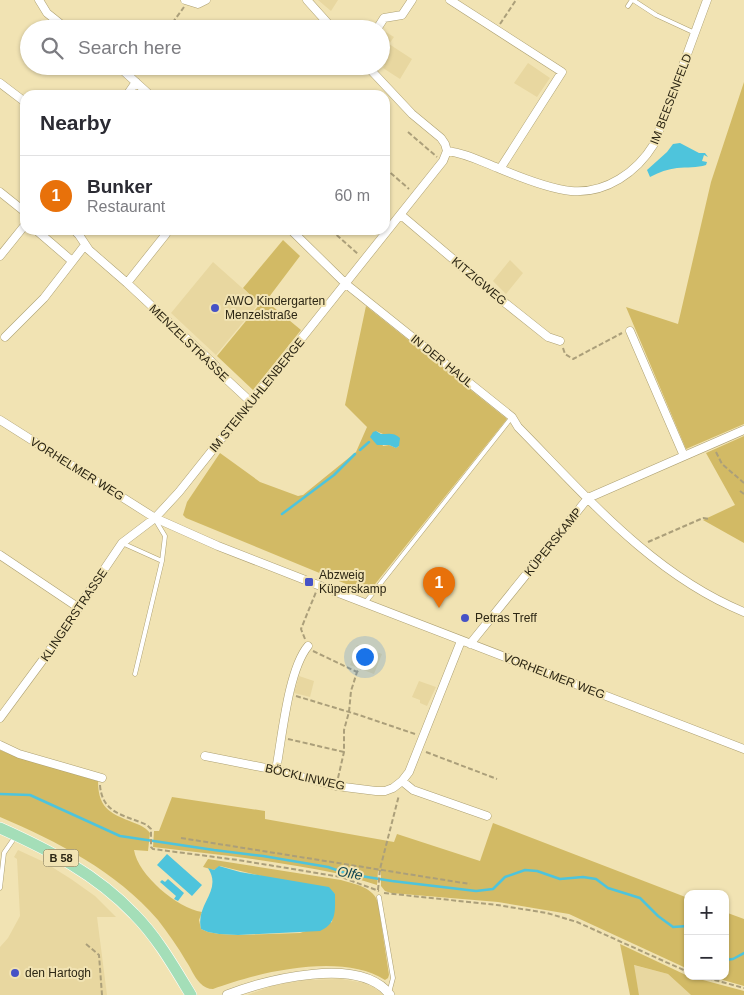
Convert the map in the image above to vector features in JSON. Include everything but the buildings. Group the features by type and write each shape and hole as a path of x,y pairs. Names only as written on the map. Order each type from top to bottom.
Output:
{"main road":[{"name":"B 58","path":"0,828 67,861 117,897 136,915 154,937 191,995"}],"street":[{"path":"39,0 47,13 56,20"},
{"path":"187,1 198,4 206,0"},
{"path":"307,0 325,20"},
{"path":"383,20 384,18 402,15 412,0"},
{"path":"450,0 562,72 500,169"},
{"name":"IM BEESENFELD","path":"447,151 468,155 500,169 571,191 606,186 634,170 646,158 654,144 707,0"},
{"path":"128,75 145,90"},
{"path":"375,75 390,90"},
{"path":"130,90 136,82"},
{"path":"0,83 20,98"},
{"path":"390,91 412,114 441,138 447,151"},
{"name":"IM STEINKUHLENBERGE","path":"390,229 443,162 447,151"},
{"path":"0,192 20,208"},
{"name":"KITZIGWEG","path":"401,215 499,298 548,337 560,342"},
{"path":"0,256 20,231"},
{"path":"42,235 72,261"},
{"name":"MENZELSTRASSE","path":"79,235 89,250 214,364 224,377 252,403"},
{"path":"126,283 165,235"},
{"name":"IN DER HAUL","path":"296,235 346,284 512,417 518,428 639,546 685,581 744,612"},
{"name":"IM STEINKUHLENBERGE","path":"154,518 179,492 252,403 385,235"},
{"path":"5,337 44,298 85,245"},
{"path":"630,331 684,456"},
{"name":"VORHELMER WEG","path":"0,420 154,518 318,586 744,749"},
{"name":"KÜPERSKAMP","path":"470,644 588,498 744,430"},
{"name":"KLINGERSTRASSE","path":"0,718 79,608 122,543 154,518"},
{"path":"0,555 79,608"},
{"path":"460,641 419,750 409,772 401,782 413,790 487,816"},
{"path":"276,770 289,694 297,662 308,646"},
{"path":"0,745 19,754 102,778"},
{"name":"BÖCKLINWEG","path":"205,756 276,770 336,786 385,791 401,782"},
{"path":"227,995 274,979 314,974 340,974 367,978 379,984 389,994"}],"lane":[{"path":"628,6 632,0 656,15 695,33"},
{"path":"365,603 512,417"},
{"path":"135,674 162,561 165,536 154,518"},
{"path":"122,543 162,561"},
{"path":"0,888 4,853 16,835"},
{"path":"379,897 393,978 389,994"}],"path":[{"path":"496,30 516,0"},
{"path":"174,20 187,1"},
{"path":"408,132 443,162"},
{"path":"390,172 417,195"},
{"path":"337,235 365,260"},
{"path":"560,342 566,354 573,358 625,331 630,331"},
{"path":"712,444 722,464 744,483"},
{"path":"740,491 744,494"},
{"path":"639,546 703,518 709,519"},
{"path":"318,586 301,629 308,646 317,654 358,672"},
{"path":"336,786 344,752 344,730 349,712 351,691 362,666"},
{"path":"289,694 424,738"},
{"path":"282,738 344,752"},
{"path":"419,750 497,779"},
{"path":"102,778 101,794 106,805 116,812 148,826 152,834 152,849 238,860 341,877 388,894 497,905 547,913 577,922 684,970"},
{"path":"378,884 401,782"},
{"path":"181,838 470,884"},
{"path":"86,944 99,954 98,967 102,995"},
{"path":"715,980 744,988"}],"shaded area":[{"path":"318,0 338,0 331,11"},
{"path":"390,35 394,37 390,43"},
{"path":"390,45 412,59 400,79 390,73"},
{"path":"528,63 550,78 537,97 514,83"},
{"path":"744,82 744,424 686,449 626,307 678,324 711,182"},
{"path":"283,240 300,256 266,301 301,330 253,390 217,356 260,304 243,288"},
{"path":"510,260 523,273 506,294 493,281"},
{"name":"AWO Kindergarten Menzelstraße","path":"213,262 259,303 216,355 171,313"},
{"path":"366,306 507,419 368,593 186,518 183,515 187,502 220,453 260,482 298,496 303,495 356,452 367,427 345,405","holes":["376,431 399,446 396,448 389,445 383,446"]},
{"path":"744,436 744,543 703,520 735,505 706,453"},
{"path":"357,645 382,654 374,674 350,665"},
{"path":"299,676 314,681 310,697 294,693"},
{"path":"419,681 436,687 427,706 420,703 420,700 412,697"},
{"path":"0,750 17,757 98,781 101,799 109,810 142,826 150,833 148,851 134,850 143,870 160,889 171,897 181,904 202,912 199,920 201,929 208,932 238,935 300,933 332,922 335,894 220,866 214,870 203,867 208,859 341,880 368,890 378,903 388,978 385,980 367,972 346,967 324,966 276,971 253,976 213,989 205,987 196,978 158,920 124,887 105,872 64,848 0,817"},
{"path":"172,797 265,811 265,819 394,842 397,834 480,861 493,823 684,896 684,967 569,914 498,902 391,893 385,891 381,886 381,872 378,871 377,885 340,874 293,865 153,847 154,831 159,831"},
{"path":"18,850 44,862 71,879 95,896 116,917 97,917 107,995 0,995 0,947 8,938 20,916 17,859 14,857"},
{"path":"729,913 744,919 744,986 723,980 729,980"},
{"path":"620,944 684,974 684,980 703,980 744,991 744,995 691,995 668,974 634,965 639,995 630,995"},
{"path":"633,965 668,974 691,995 639,995"},
{"path":"342,979 364,983 384,995 247,995 275,985 306,980"}],"water":[{"path":"680,143 699,153 705,153 708,157 704,155 702,161 707,162 706,165 670,169 650,177 647,170 673,144"},
{"path":"376,431 381,434 398,436 400,438 399,446 396,448 389,445 377,445 370,437"},
{"path":"167,854 202,885 192,896 157,865"},
{"path":"219,866 240,872 329,887 335,894 334,916 330,924 320,931 238,935 219,934 201,929 200,920 212,884 212,876 208,868 214,870"},
{"path":"168,879 184,893 178,901 174,899 176,896 160,882 162,880 165,882"}],"waterway":[{"path":"360,450 369,442"},
{"path":"282,514 334,475 355,454"},
{"name":"Olfe","path":"0,794 30,795 120,836 263,856 328,867 348,874 392,881 476,891 493,889 505,877 525,870 537,871 560,879 583,877 596,879 608,888 640,898 658,916 673,927 684,926"},
{"name":"Olfe","path":"729,960 744,953"}],"place":[{"name":"AWO Kindergarten Menzelstraße","path":"215,308"},
{"name":"Abzweig Küperskamp","path":"309,582"},
{"name":"Bunker","path":"439,608"},
{"name":"Petras Treff","path":"465,618"},
{"name":"den Hartogh","path":"15,973"}]}
